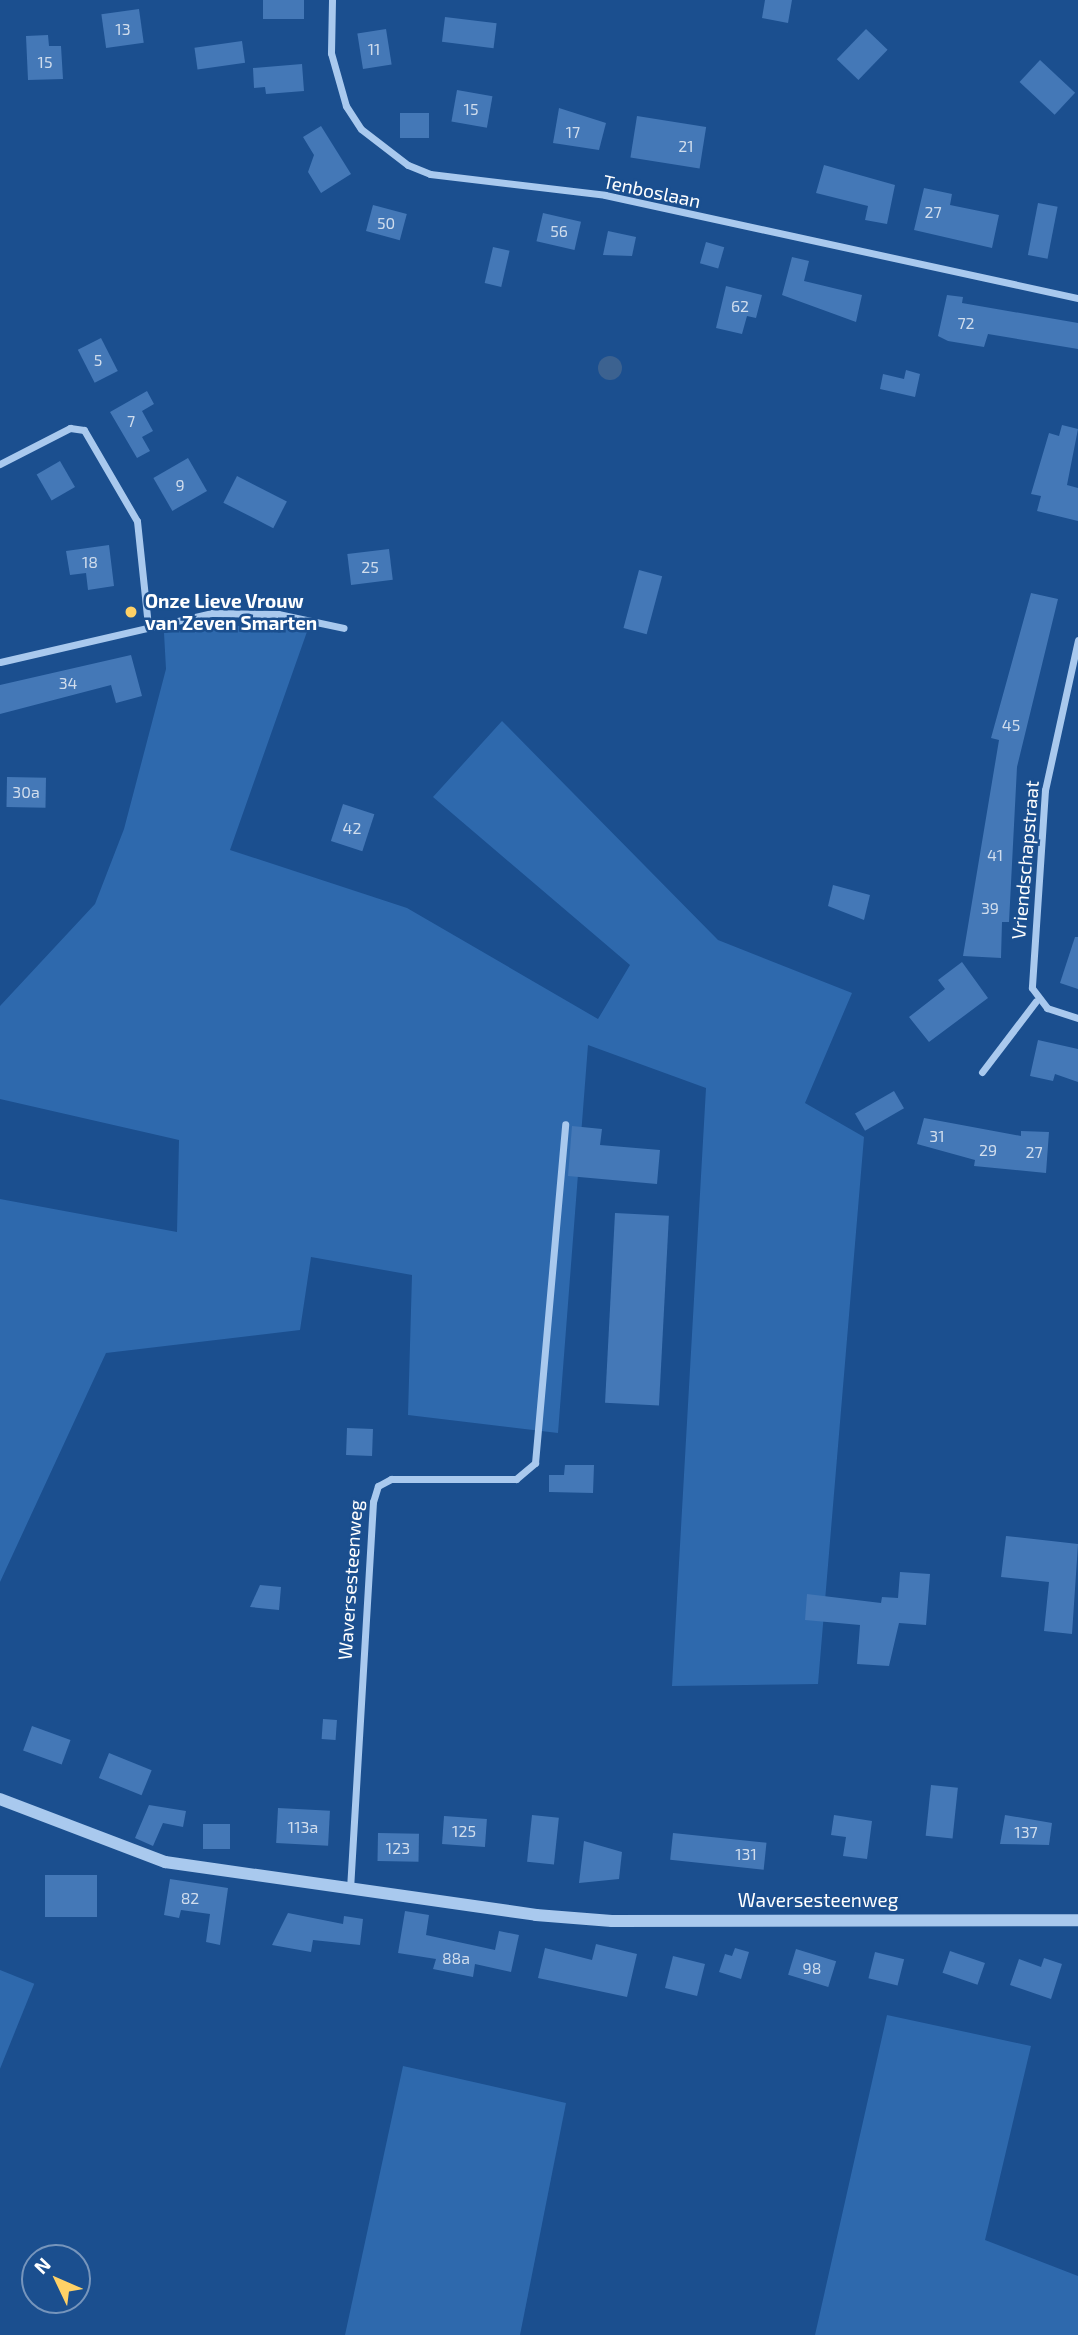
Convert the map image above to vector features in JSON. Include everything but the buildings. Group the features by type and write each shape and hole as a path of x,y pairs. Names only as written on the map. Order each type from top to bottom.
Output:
{"street":[{"name":"Tenboslaan","path":"332,0 331,52 346,106 385,151 430,174 605,195 1078,298"},
{"path":"0,464 79,427 137,521 148,625"},
{"path":"0,662 148,625 249,612 344,628"},
{"name":"Vriendschapstraat","path":"1036,1001 1040,828 1078,640"},
{"path":"982,1072 1036,1001 1078,1018"},
{"name":"Waversesteenweg","path":"350,1889 373,1502 378,1486 391,1479 516,1479 535,1463 565,1124"},
{"name":"Waversesteenweg","path":"0,1799 165,1862 350,1889 612,1921 1078,1920"}],"shaded area":[{"path":"610,356 619,359 622,368 619,377 610,380 601,377 598,368 601,359"},
{"path":"223,626 309,626 230,850 407,908 598,1019 630,965 433,797 502,721 718,940 852,993 805,1103 864,1137 818,1684 672,1686 706,1088 588,1045 558,1433 408,1415 412,1275 311,1257 300,1330 106,1353 0,1582 0,1199 177,1232 179,1140 0,1099 0,1006 95,904 124,829 166,669 164,633"},
{"path":"0,1970 34,1984 0,2069"},
{"path":"887,2015 1031,2046 985,2240 1078,2276 1078,2335 815,2335"},
{"path":"403,2066 566,2103 520,2335 345,2335"}],"place":[{"name":"Onze Lieve Vrouw van Zeven Smarten","path":"131,612"}]}
